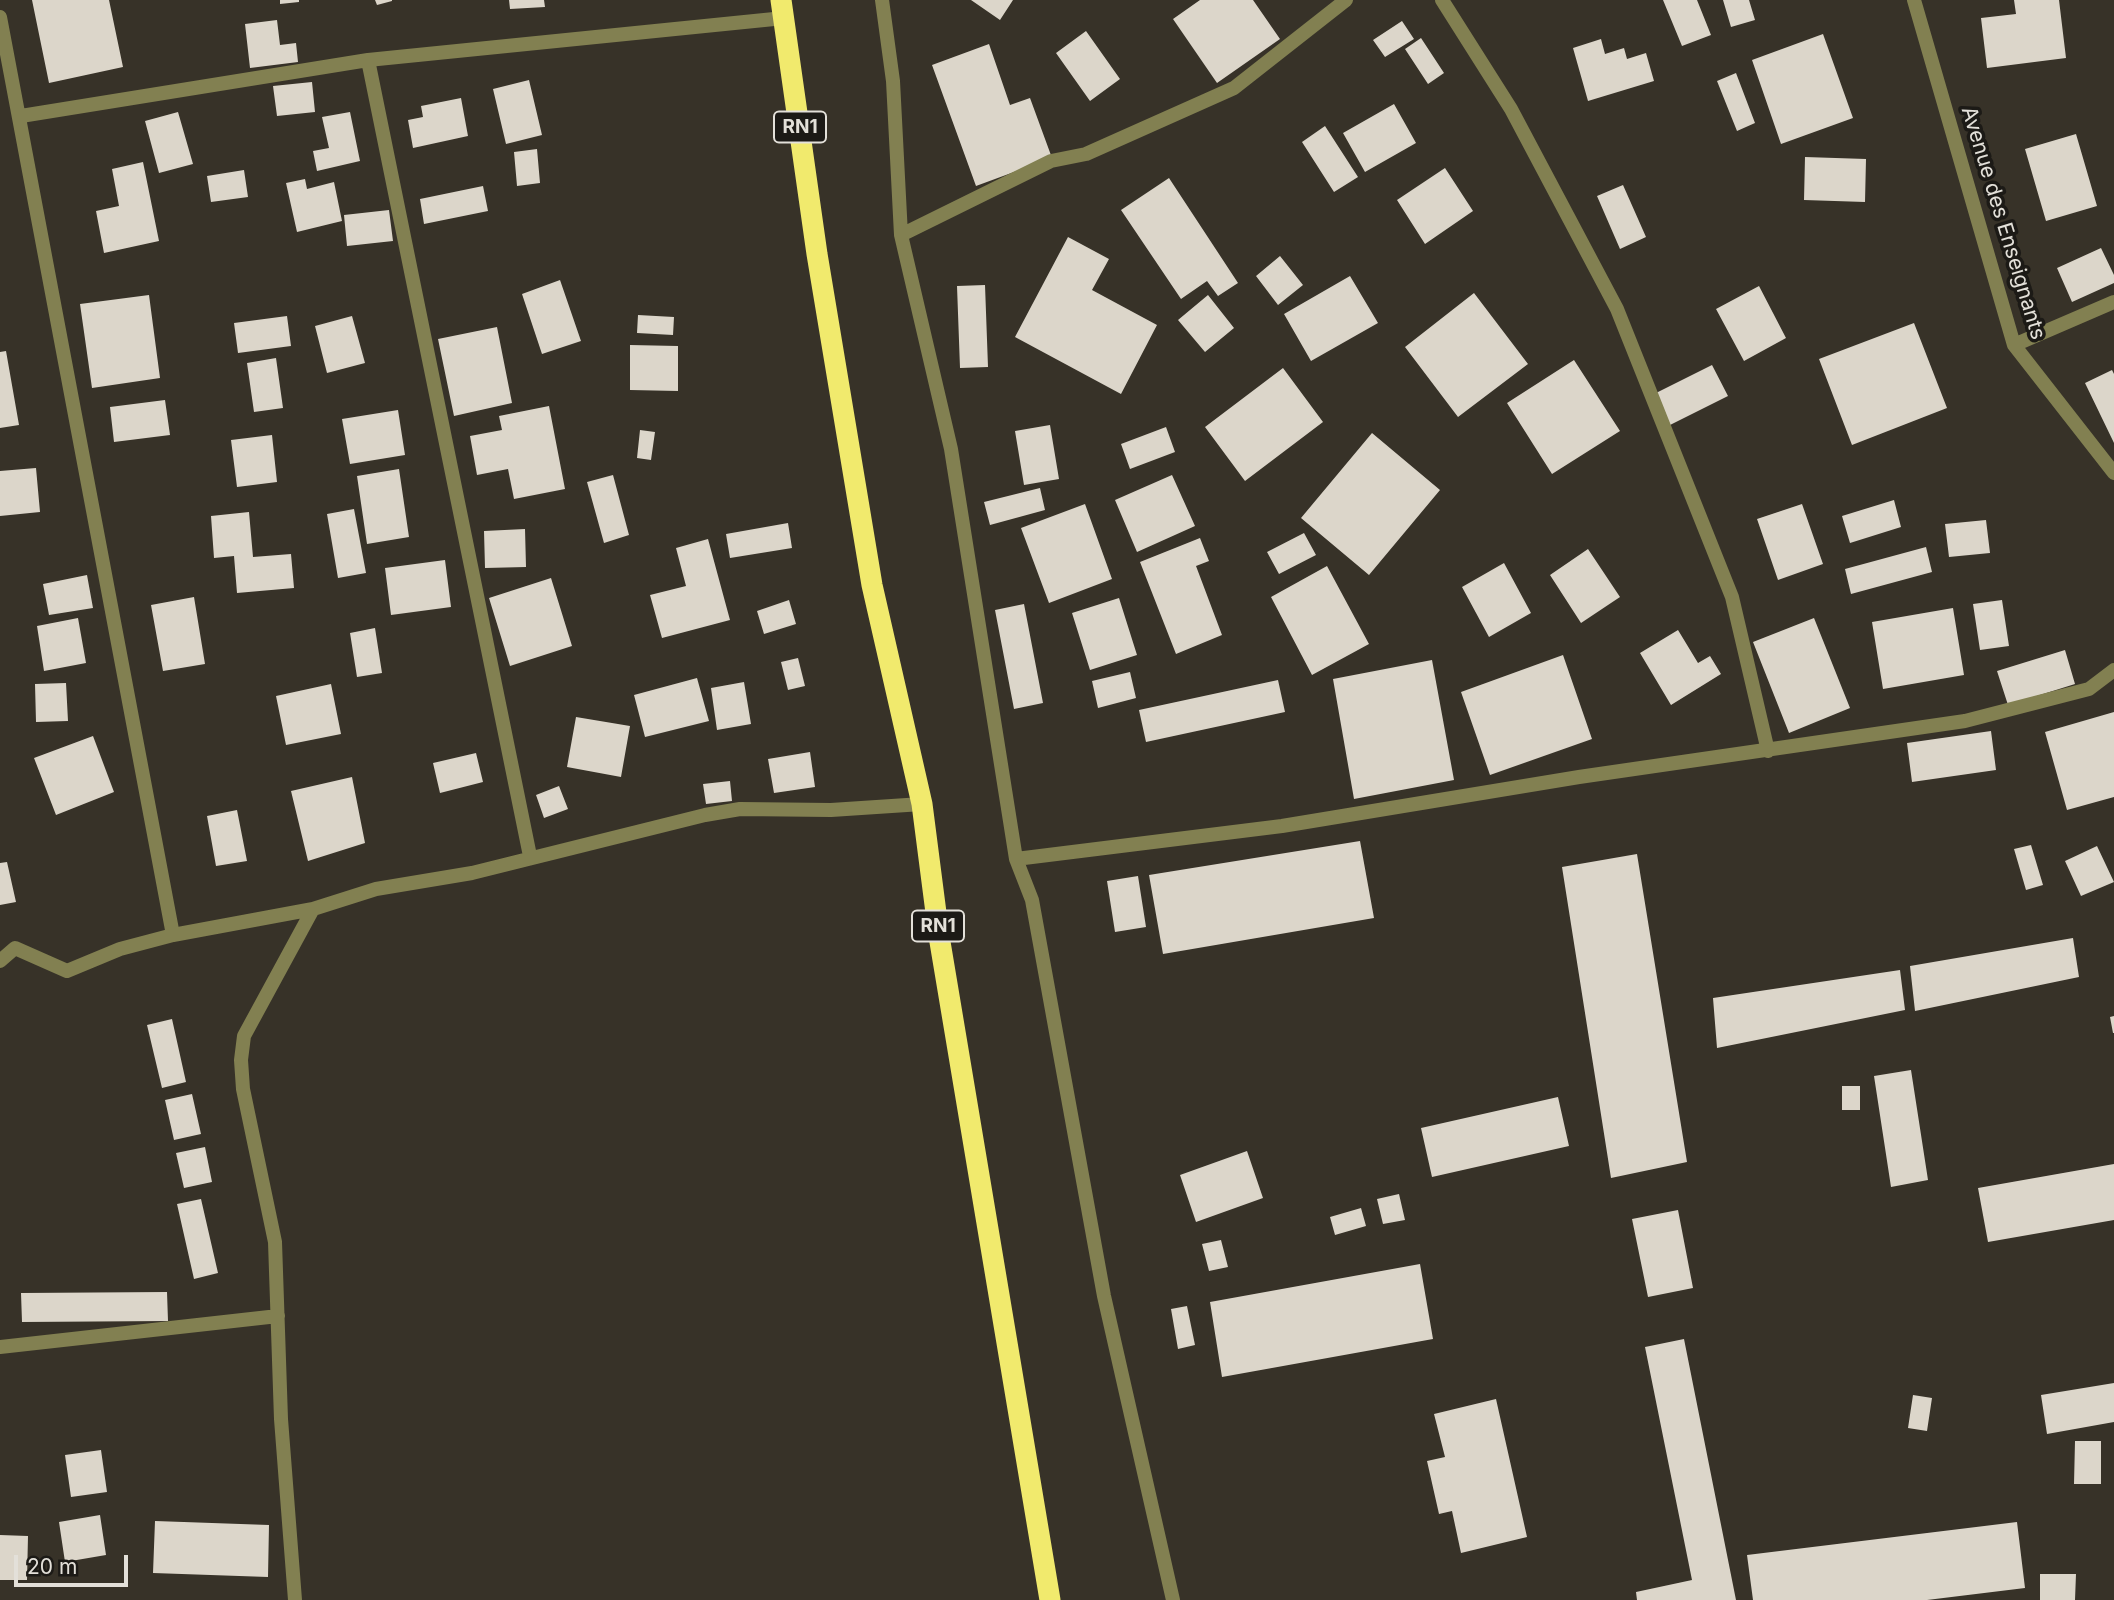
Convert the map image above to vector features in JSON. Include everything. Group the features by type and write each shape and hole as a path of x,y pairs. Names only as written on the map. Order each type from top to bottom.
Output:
{"highway":[{"name":"RN1","path":"783,9 817,254 872,585 922,804 939,936 1050,1600"}],"street":[{"path":"882,0 893,81 901,235 951,449 1016,859 1032,900 1104,1296 1173,1600"},
{"path":"901,235 1051,161 1086,154 1234,88 1346,0"},
{"path":"1442,0 1511,109 1617,309 1732,597 1768,751"},
{"name":"Avenue des Enseignants","path":"1914,0 2014,345 2114,473"},
{"path":"21,116 368,60 783,9"},
{"path":"0,17 21,116 173,935"},
{"path":"368,60 530,856"},
{"path":"2014,345 2114,302"},
{"path":"1016,859 1282,825 1578,776 1965,721 2089,689 2114,670"},
{"path":"0,961 15,948 67,971 120,949 173,935 313,909 376,889 472,873 530,856 740,809 831,810 922,804"},
{"path":"295,1600 281,1419 275,1242 245,1101 241,1060 244,1036 313,909"},
{"path":"0,1347 278,1316"}],"building":[{"path":"32,0 109,0 123,67 49,83"},
{"path":"280,0 299,0 299,2 280,4"},
{"path":"375,0 392,0 392,1 377,5"},
{"path":"509,0 544,0 545,7 510,9"},
{"path":"971,0 1013,0 1000,20"},
{"path":"1200,0 1253,0 1280,39 1217,83 1173,19"},
{"path":"1663,0 1697,0 1711,35 1682,46"},
{"path":"1723,0 1749,0 1755,20 1731,27"},
{"path":"2014,0 2059,0 2066,58 1987,68 1981,18 2016,14"},
{"path":"277,20 280,45 296,43 298,62 250,68 245,24"},
{"path":"1402,21 1414,39 1385,57 1373,40"},
{"path":"1086,31 1120,79 1090,101 1056,53"},
{"path":"1823,34 1853,118 1781,144 1752,60"},
{"path":"1421,38 1444,73 1428,84 1405,49"},
{"path":"1601,39 1605,54 1624,48 1627,59 1646,53 1654,81 1588,101 1573,48"},
{"path":"989,44 1010,105 1030,98 1052,158 976,186 932,65"},
{"path":"1736,73 1755,123 1737,131 1717,81"},
{"path":"529,80 542,135 506,144 493,89"},
{"path":"312,82 315,112 277,116 273,86"},
{"path":"461,98 468,136 413,148 408,120 423,117 421,106"},
{"path":"1394,104 1416,143 1365,172 1343,133"},
{"path":"178,112 193,164 159,173 145,121"},
{"path":"350,112 360,161 317,171 313,151 329,148 322,117"},
{"path":"1325,126 1358,177 1334,192 1302,142"},
{"path":"2076,134 2097,206 2046,221 2025,149"},
{"path":"537,149 540,183 517,186 514,152"},
{"path":"1805,157 1866,159 1865,202 1804,200"},
{"path":"143,162 159,241 104,253 96,211 119,206 112,169"},
{"path":"1445,168 1473,211 1425,244 1397,200"},
{"path":"244,170 248,197 211,202 207,176"},
{"path":"1169,178 1238,283 1218,296 1207,281 1181,299 1121,210"},
{"path":"305,179 307,189 334,182 342,221 297,232 286,183"},
{"path":"1623,185 1646,237 1620,249 1597,196"},
{"path":"483,186 488,211 424,224 420,199"},
{"path":"389,210 393,241 347,246 344,215"},
{"path":"1068,237 1109,259 1092,290 1157,325 1121,394 1015,337"},
{"path":"2101,248 2114,275 2114,283 2072,302 2057,268"},
{"path":"1280,256 1303,285 1278,305 1256,276"},
{"path":"1350,276 1378,323 1311,361 1284,314"},
{"path":"560,280 581,341 542,354 522,294"},
{"path":"985,285 988,367 960,368 957,286"},
{"path":"1759,286 1786,338 1744,361 1716,309"},
{"path":"1474,293 1528,364 1458,417 1405,347"},
{"path":"149,295 160,378 92,388 80,304"},
{"path":"1208,295 1234,328 1205,352 1178,320"},
{"path":"638,315 674,317 673,335 637,333"},
{"path":"287,316 291,346 238,353 234,323"},
{"path":"352,316 365,363 327,373 315,326"},
{"path":"1914,323 1947,408 1852,445 1819,359"},
{"path":"497,327 512,403 454,416 438,339"},
{"path":"630,345 678,346 678,391 630,390"},
{"path":"6,351 19,425 0,428 0,352"},
{"path":"276,358 283,408 254,412 247,363"},
{"path":"1574,360 1620,431 1552,474 1507,403"},
{"path":"1712,365 1728,396 1670,425 1656,393"},
{"path":"1283,368 1323,422 1245,481 1205,427"},
{"path":"2112,370 2114,374 2114,443 2085,383"},
{"path":"165,400 170,435 114,442 110,407"},
{"path":"549,406 565,489 514,499 508,469 477,475 470,436 502,430 499,416"},
{"path":"398,410 405,455 350,464 342,419"},
{"path":"1050,425 1059,479 1024,485 1015,431"},
{"path":"1166,427 1175,452 1130,469 1121,444"},
{"path":"640,430 655,432 651,460 637,458"},
{"path":"1372,433 1440,490 1369,575 1301,518"},
{"path":"272,435 277,482 237,487 231,440"},
{"path":"36,468 40,512 0,516 0,471"},
{"path":"399,469 409,537 367,544 357,476"},
{"path":"613,475 629,535 604,543 587,482"},
{"path":"1172,475 1195,526 1137,552 1115,500"},
{"path":"1040,488 1045,510 990,525 984,502"},
{"path":"1894,500 1901,527 1850,543 1842,516"},
{"path":"1085,504 1112,579 1049,603 1021,528"},
{"path":"1802,504 1823,564 1778,580 1757,519"},
{"path":"354,509 366,573 338,578 327,514"},
{"path":"249,512 253,557 291,554 294,588 237,593 234,556 214,558 211,516"},
{"path":"1986,520 1990,553 1949,557 1945,524"},
{"path":"788,523 792,548 730,558 726,534"},
{"path":"525,529 526,567 485,568 484,531"},
{"path":"1304,533 1316,555 1279,574 1267,552"},
{"path":"1200,538 1209,561 1196,566 1222,635 1176,654 1140,562"},
{"path":"708,539 730,620 662,638 650,595 686,586 676,548"},
{"path":"1926,547 1932,572 1851,594 1845,569"},
{"path":"1588,549 1620,597 1581,623 1550,575"},
{"path":"445,560 451,607 391,615 385,568"},
{"path":"1504,563 1531,613 1489,637 1462,587"},
{"path":"1327,566 1369,644 1312,675 1271,597"},
{"path":"87,575 93,608 49,615 43,584"},
{"path":"551,578 572,646 510,666 489,598"},
{"path":"194,597 205,664 163,671 151,605"},
{"path":"1119,598 1137,655 1090,670 1072,613"},
{"path":"789,600 796,624 764,634 757,611"},
{"path":"2002,600 2009,646 1980,650 1973,604"},
{"path":"1024,604 1043,703 1014,709 995,610"},
{"path":"1953,608 1964,675 1883,689 1872,622"},
{"path":"78,618 86,663 44,671 37,626"},
{"path":"1814,618 1850,708 1789,733 1753,642"},
{"path":"375,628 382,673 357,677 350,633"},
{"path":"1678,630 1698,663 1710,656 1721,674 1671,705 1640,653"},
{"path":"2065,650 2075,684 2008,705 1997,671"},
{"path":"1563,655 1592,739 1490,775 1461,692"},
{"path":"798,658 805,686 788,690 781,662"},
{"path":"1432,660 1454,780 1354,799 1333,679"},
{"path":"1130,672 1136,698 1098,708 1092,681"},
{"path":"697,678 709,721 645,737 634,695"},
{"path":"1278,680 1285,712 1146,742 1139,710"},
{"path":"744,682 751,724 717,730 711,688"},
{"path":"66,683 68,721 36,722 35,684"},
{"path":"331,684 341,734 286,745 276,696"},
{"path":"2114,712 2114,797 2067,810 2045,732"},
{"path":"576,717 630,726 621,777 567,767"},
{"path":"1991,731 1996,770 1912,782 1907,743"},
{"path":"93,736 114,792 56,815 34,758"},
{"path":"810,752 815,787 774,793 768,759"},
{"path":"476,753 483,782 440,793 433,763"},
{"path":"352,777 365,843 308,861 291,791"},
{"path":"730,781 732,801 706,804 703,784"},
{"path":"559,786 568,809 544,818 536,795"},
{"path":"237,810 247,861 216,866 207,816"},
{"path":"1360,841 1374,918 1163,954 1149,875"},
{"path":"2031,845 2043,885 2026,890 2014,849"},
{"path":"2097,846 2114,882 2081,896 2065,861"},
{"path":"1637,854 1687,1162 1611,1178 1562,867"},
{"path":"7,862 16,902 0,905 0,863"},
{"path":"1138,876 1146,927 1115,932 1107,881"},
{"path":"2073,938 2079,977 1915,1011 1910,966"},
{"path":"1900,970 1905,1010 1717,1048 1713,998"},
{"path":"2114,1016 2114,1033 2113,1033 2110,1017"},
{"path":"172,1019 186,1082 162,1088 147,1025"},
{"path":"1911,1070 1928,1180 1891,1187 1874,1076"},
{"path":"1842,1086 1860,1086 1860,1110 1842,1110"},
{"path":"192,1094 201,1134 174,1140 165,1100"},
{"path":"1558,1097 1569,1146 1432,1177 1421,1128"},
{"path":"205,1147 212,1182 184,1188 176,1153"},
{"path":"1247,1151 1263,1198 1196,1222 1180,1175"},
{"path":"2114,1164 2114,1220 1988,1242 1978,1188"},
{"path":"1399,1194 1405,1220 1383,1224 1377,1199"},
{"path":"201,1199 218,1273 194,1279 177,1204"},
{"path":"1361,1208 1366,1226 1335,1235 1330,1217"},
{"path":"1678,1210 1693,1288 1648,1297 1632,1219"},
{"path":"1221,1240 1228,1267 1209,1271 1202,1244"},
{"path":"1420,1264 1433,1339 1222,1377 1210,1302"},
{"path":"167,1292 168,1321 22,1322 21,1293"},
{"path":"1187,1306 1195,1345 1178,1349 1171,1309"},
{"path":"1684,1339 1736,1600 1637,1600 1636,1592 1692,1580 1645,1347"},
{"path":"2114,1383 2114,1422 2047,1434 2041,1395"},
{"path":"1913,1395 1932,1398 1927,1431 1908,1428"},
{"path":"1496,1399 1527,1537 1461,1553 1452,1511 1439,1514 1427,1461 1445,1457 1434,1414"},
{"path":"2075,1441 2101,1441 2101,1484 2074,1484"},
{"path":"101,1450 107,1492 71,1497 65,1455"},
{"path":"100,1515 106,1555 65,1562 59,1522"},
{"path":"155,1521 269,1525 268,1577 153,1573"},
{"path":"2017,1522 2025,1588 1927,1600 1753,1600 1747,1555"},
{"path":"0,1535 28,1536 27,1580 0,1580"},
{"path":"2040,1574 2076,1574 2075,1600 2040,1600"}]}
